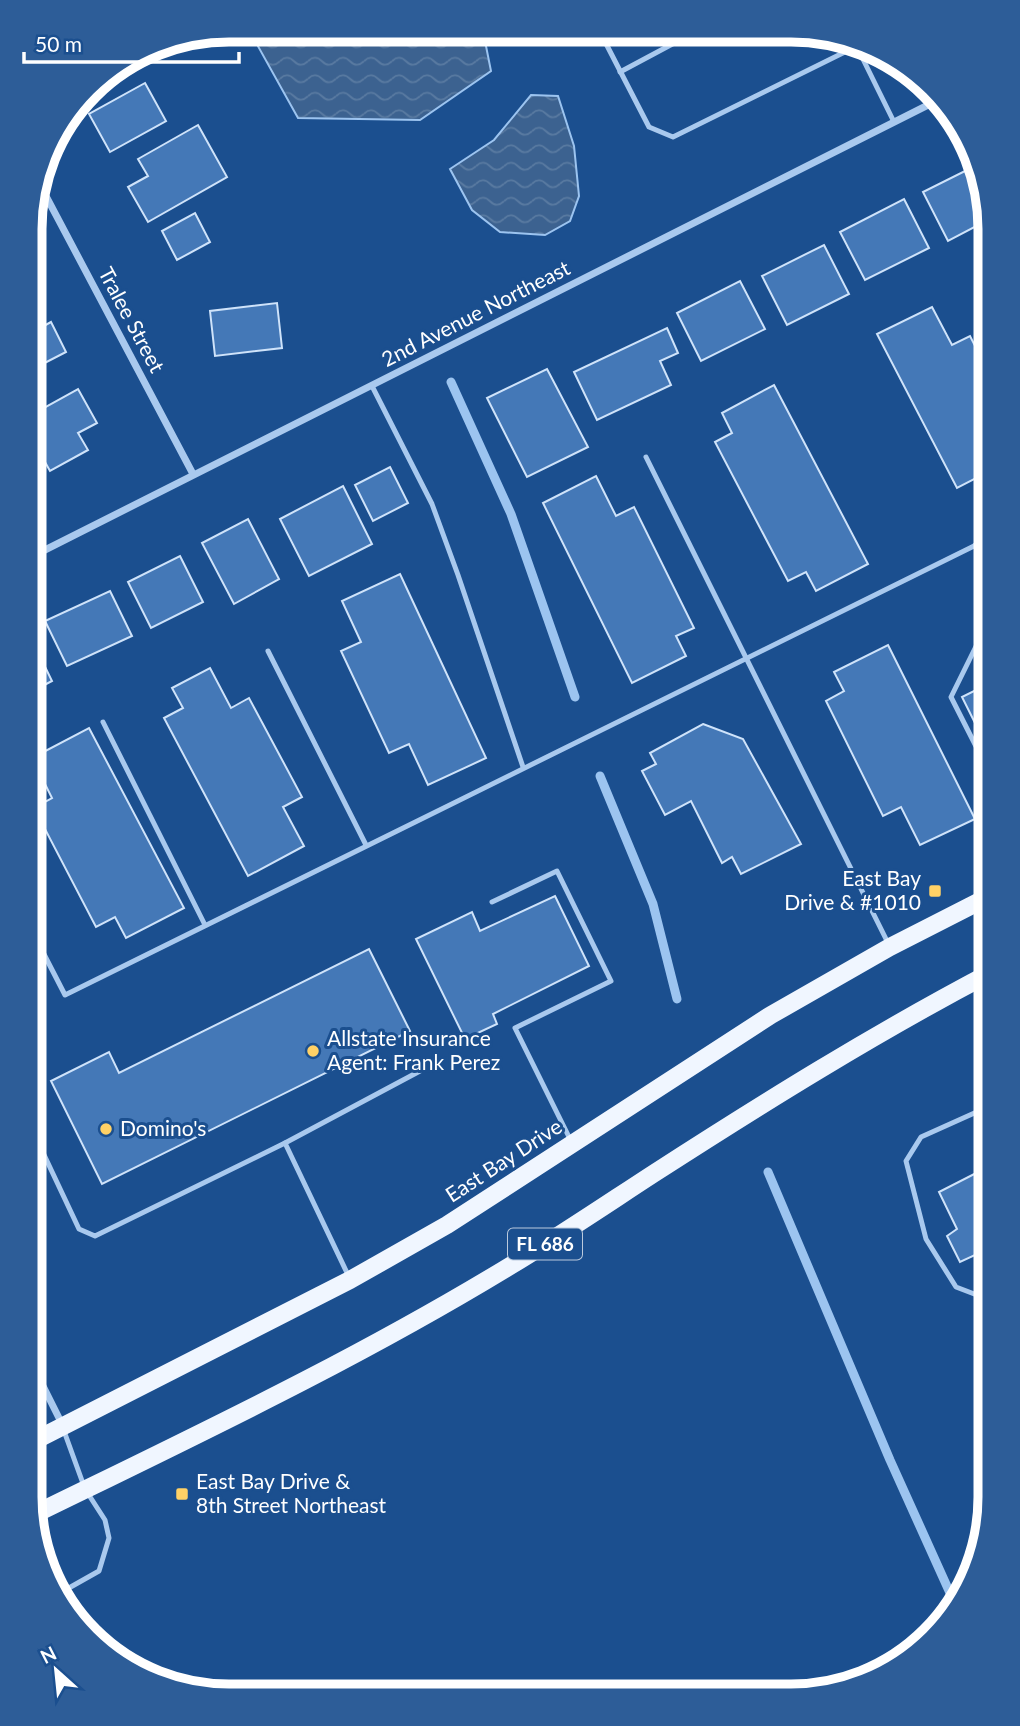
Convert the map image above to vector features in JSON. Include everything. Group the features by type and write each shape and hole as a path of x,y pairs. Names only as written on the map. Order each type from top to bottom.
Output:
{"main road":[{"name":"East Bay Drive","path":"42,1437 350,1280 447,1225 771,1015 890,947 978,902"},
{"name":"FL 686","path":"42,1510 248,1410 388,1337 523,1259 789,1088 921,1009 978,979"}],"street":[{"name":"2nd Avenue Northeast","path":"42,551 929,104"},
{"name":"Tralee Street","path":"46,195 193,474"},
{"path":"42,1384 63,1427"}],"lane":[{"path":"605,42 649,127 673,137 847,51"},
{"path":"620,72 676,42"},
{"path":"861,56 894,122"},
{"path":"372,386 432,504 523,767"},
{"path":"646,457 890,947"},
{"path":"42,950 65,995 978,544"},
{"path":"978,642 951,697 978,751"},
{"path":"268,651 366,845"},
{"path":"103,722 205,925"},
{"path":"492,902 557,872 611,981 515,1028 573,1144"},
{"path":"42,1151 79,1230 95,1236 285,1143 420,1071"},
{"path":"978,1111 921,1137 906,1161 926,1239 956,1287 978,1295"},
{"path":"285,1143 350,1280"},
{"path":"63,1427 85,1489 106,1520 109,1538 99,1571 67,1589"}],"water":[{"path":"256,42 485,42 491,71 420,120 298,118"},
{"path":"531,95 558,96 574,146 579,196 570,221 545,235 500,232 472,210 450,169 494,140"}],"building":[{"path":"145,83 166,121 110,152 89,114"},
{"path":"198,125 227,177 148,222 128,187 148,176 138,159"},
{"path":"968,170 978,225 948,241 923,192"},
{"path":"904,199 929,248 865,280 840,232"},
{"path":"195,213 210,242 177,260 162,231"},
{"path":"824,245 849,294 787,325 762,276"},
{"path":"740,281 765,329 701,361 677,313"},
{"path":"277,303 282,348 215,356 210,311"},
{"path":"932,307 952,345 970,336 978,352 978,477 957,488 877,334"},
{"path":"51,322 66,352 42,364 42,327"},
{"path":"667,328 678,353 660,361 671,385 597,420 574,372"},
{"path":"547,369 588,447 527,477 487,398"},
{"path":"774,385 868,564 816,591 806,572 788,581 715,442 732,433 722,413"},
{"path":"78,389 97,423 78,433 88,450 50,471 42,457 42,409"},
{"path":"390,467 408,503 373,521 355,485"},
{"path":"596,476 616,516 634,507 694,628 676,636 686,656 632,683 543,503"},
{"path":"343,486 372,544 309,576 280,519"},
{"path":"248,519 279,579 234,604 202,543"},
{"path":"180,556 203,602 151,628 128,582"},
{"path":"400,574 486,758 428,785 409,744 389,753 341,651 361,642 342,601"},
{"path":"110,591 132,636 67,666 45,621"},
{"path":"888,645 975,819 920,845 901,807 883,816 826,701 844,691 834,672"},
{"path":"42,661 52,681 42,686"},
{"path":"210,668 231,708 249,698 302,797 283,807 304,846 248,876 164,718 183,708 172,688"},
{"path":"978,689 978,729 962,697"},
{"path":"703,724 743,739 801,844 741,874 732,857 722,863 691,801 665,815 642,771 656,764 650,753"},
{"path":"89,728 184,908 126,938 115,917 96,927 42,823 42,804 52,798 42,778 42,753"},
{"path":"555,896 589,966 493,1014 497,1024 465,1039 416,939 472,912 480,931"},
{"path":"369,949 410,1031 102,1184 51,1081 109,1052 119,1073"},
{"path":"978,1172 978,1256 977,1254 960,1262 947,1236 957,1229 939,1192"}],"waterway":[{"path":"451,382 511,514 575,697"},
{"path":"600,776 653,904 677,999"},
{"path":"768,1172 890,1460 950,1594"}],"place":[{"name":"East Bay Drive & #1010","path":"935,891"},
{"name":"Allstate Insurance Agent: Frank Perez","path":"313,1051"},
{"name":"Domino's","path":"106,1129"},
{"name":"East Bay Drive & 8th Street Northeast","path":"182,1494"}]}
